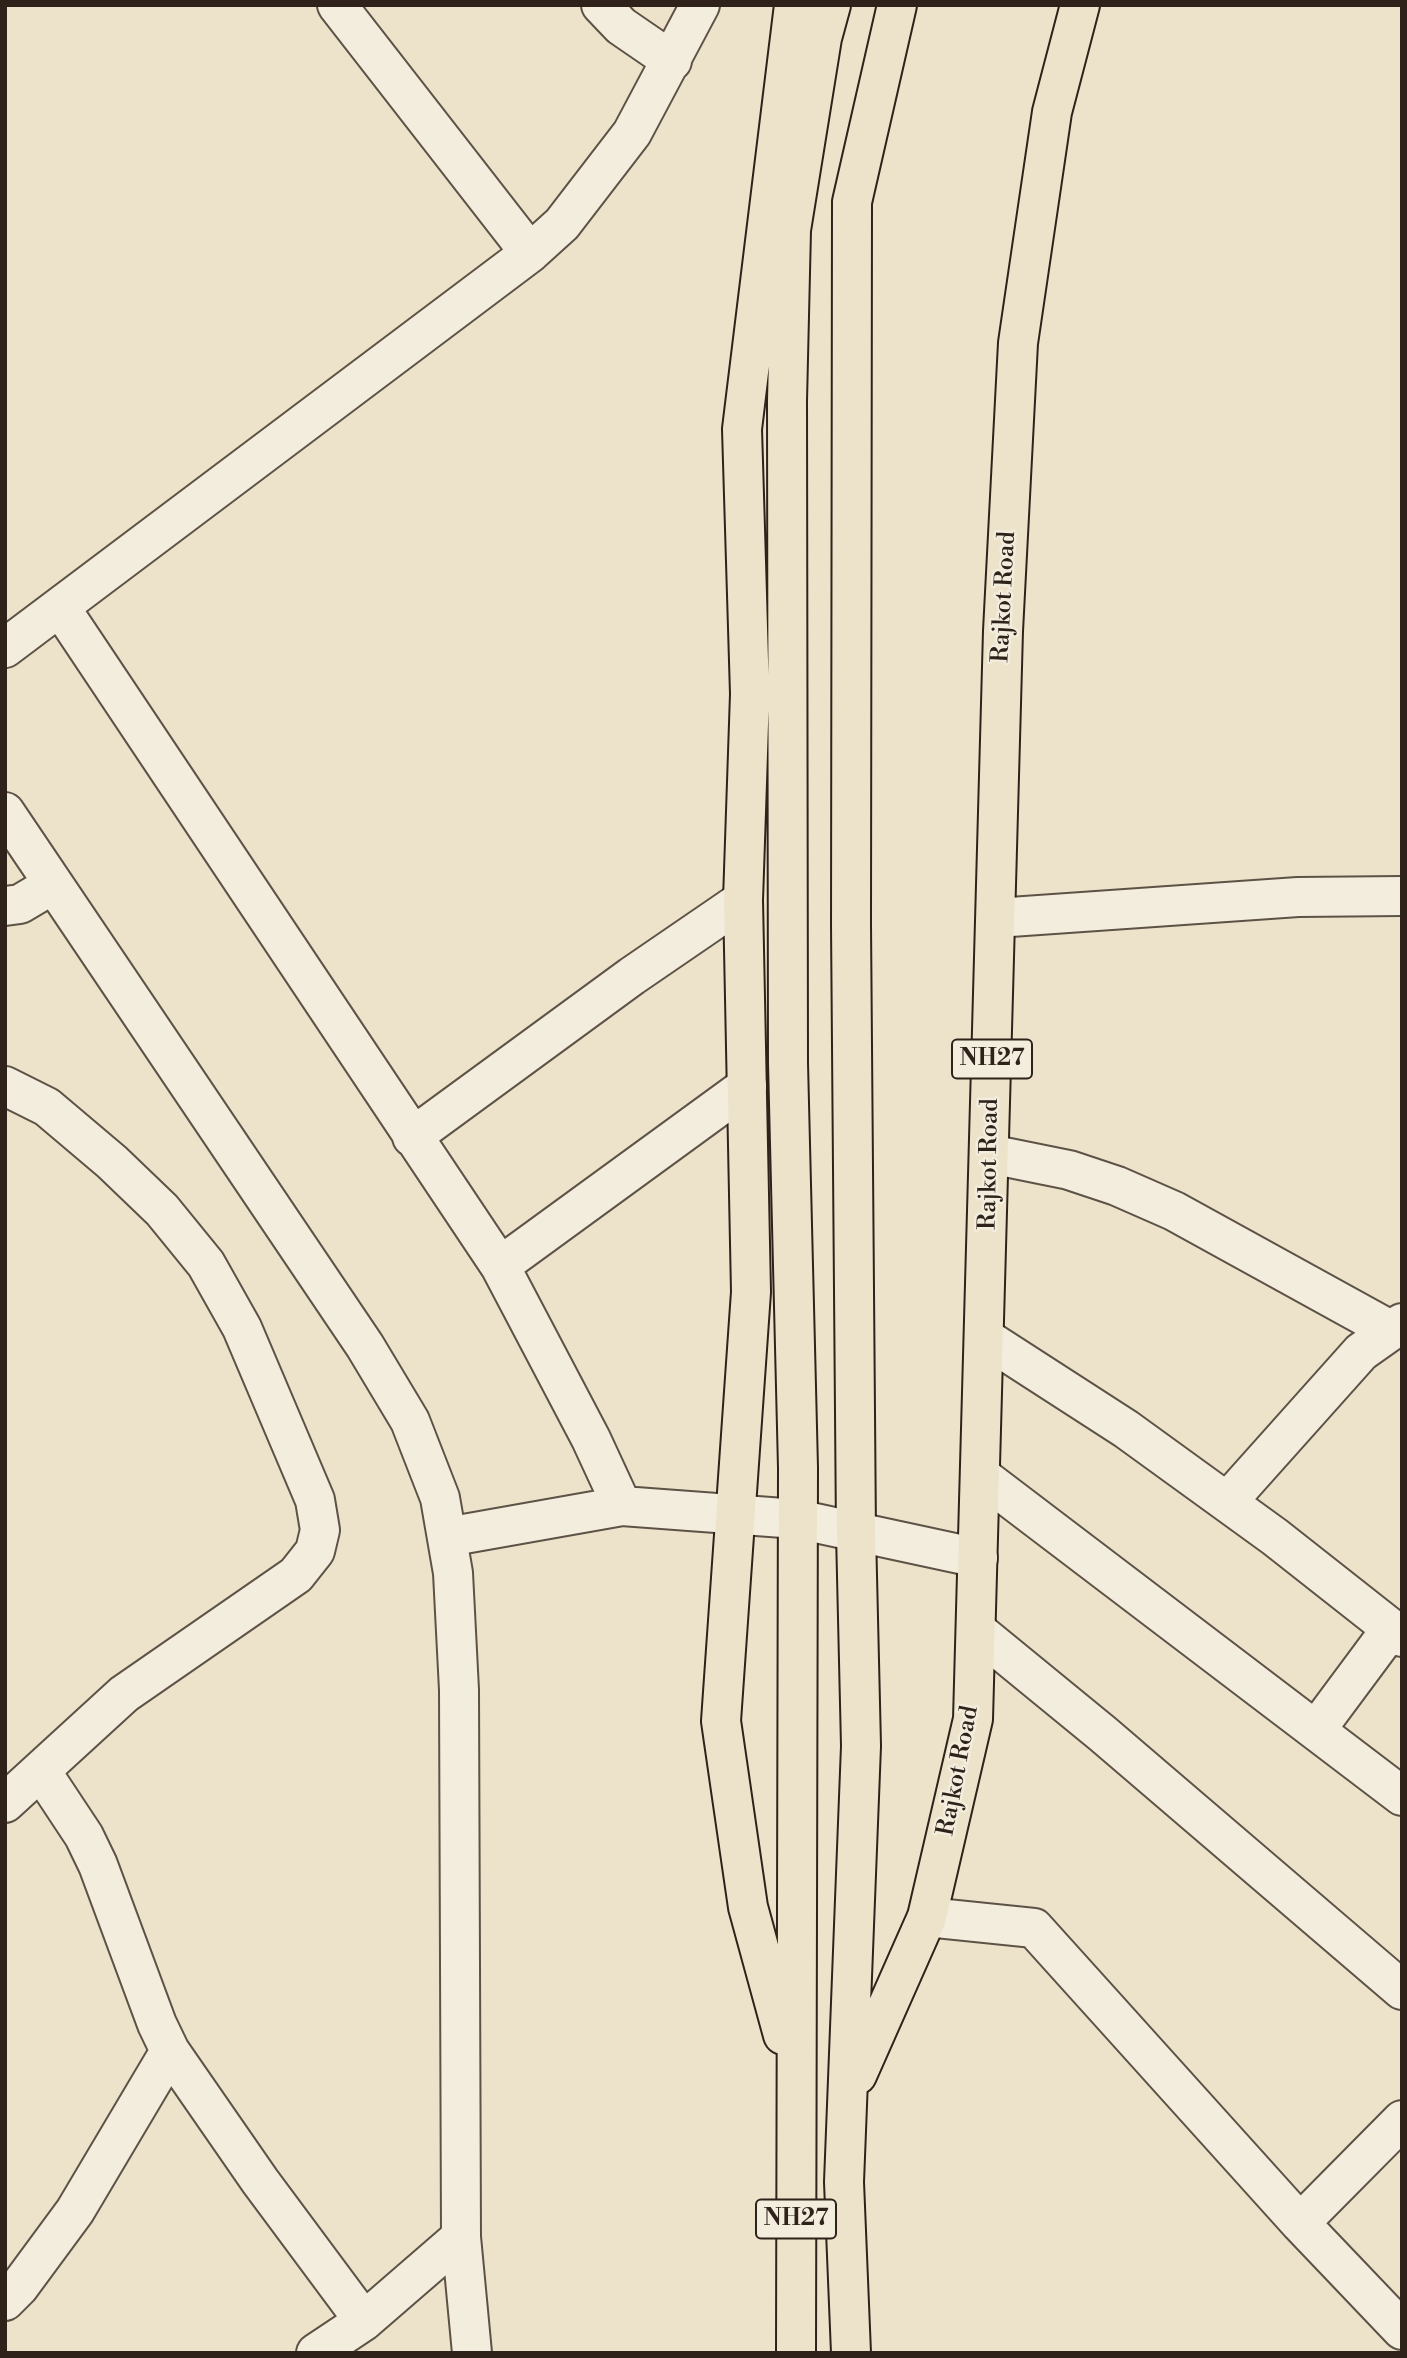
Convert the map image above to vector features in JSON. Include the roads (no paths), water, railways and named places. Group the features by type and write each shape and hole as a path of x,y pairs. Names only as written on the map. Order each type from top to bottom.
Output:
{"highway":[{"name":"NH27","path":"794,5 742,429 750,694 743,900 751,1292 721,1721 748,1906 796,2084"},
{"name":"NH27","path":"796,2353 797,1518 788,1063 787,401 791,230 822,38 831,5"},
{"name":"NH27","path":"851,2353 844,2182 861,1746 856,1532 850,678 852,202 897,5"},
{"name":"Rajkot Road","path":"847,2096 927,1917 973,1719 1003,631 1018,344 1052,112 1080,5"}],"street":[{"path":"337,5 530,254"},
{"path":"601,5 621,26 672,61"},
{"path":"5,648 530,254 562,224 632,133 700,5"},
{"path":"60,607 500,1266 592,1439 622,1506"},
{"path":"5,812 365,1346 410,1421 440,1498 453,1573 459,1690 461,2237 472,2353"},
{"path":"5,906 20,904 52,885"},
{"path":"996,918 1298,897 1402,896"},
{"path":"412,1137 632,976 743,900"},
{"path":"5,1086 47,1107 112,1163 162,1210 206,1264 242,1328 315,1500 320,1530 315,1551 296,1575 124,1695 5,1803"},
{"path":"500,1266 747,1086"},
{"path":"990,1153 1069,1170 1117,1186 1174,1212 1396,1326 1361,1352 1227,1502"},
{"path":"985,1338 1126,1429 1227,1502 1397,1633 1317,1730"},
{"path":"981,1476 1402,1796"},
{"path":"447,1537 622,1506 797,1518 978,1558"},
{"path":"976,1630 1103,1734 1402,1990"},
{"path":"41,1771 83,1836 98,1865 157,2024 170,2051 260,2181 364,2321"},
{"path":"927,1917 1034,1928 1300,2223 1402,2330"},
{"path":"5,2301 34,2268 75,2211 170,2051"},
{"path":"1300,2223 1402,2120"},
{"path":"316,2353 364,2321 461,2237"}]}
